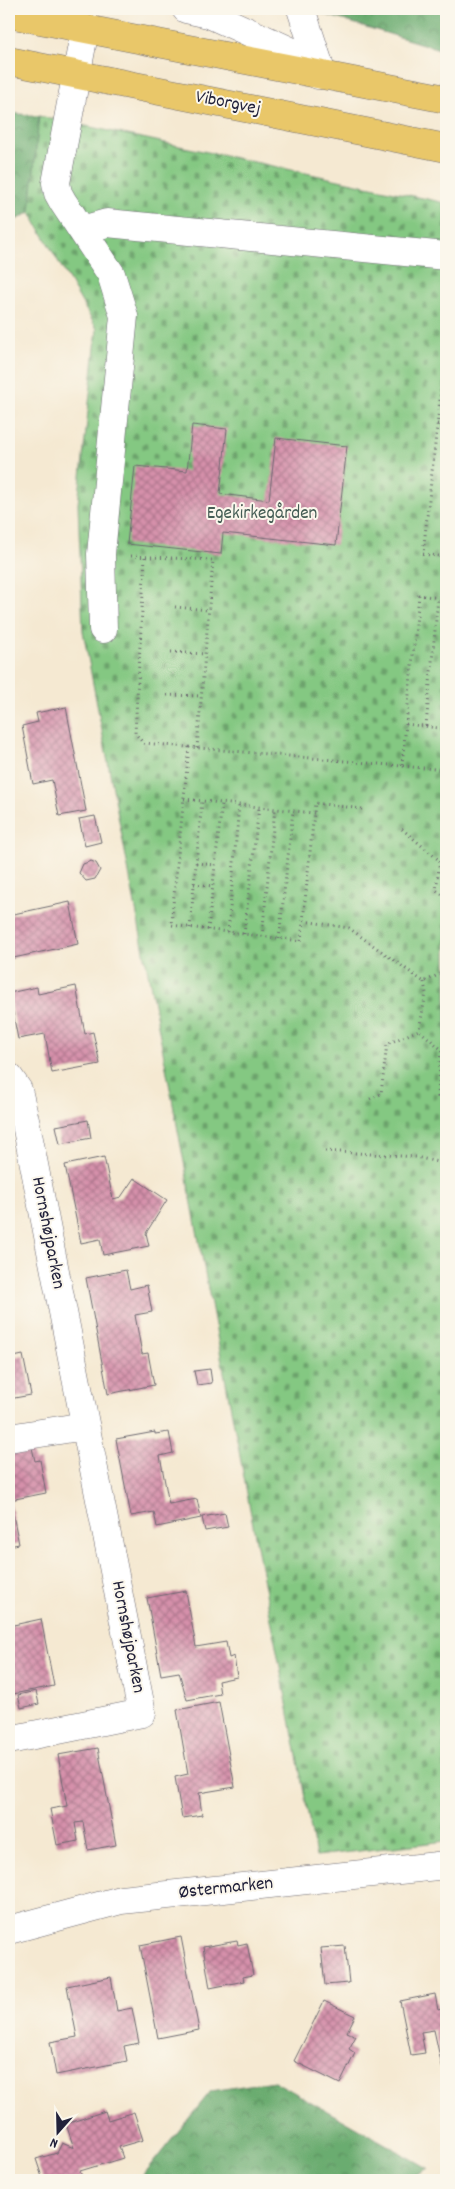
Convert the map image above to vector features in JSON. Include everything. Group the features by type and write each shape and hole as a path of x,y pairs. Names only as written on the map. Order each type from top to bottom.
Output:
{"main road":[{"path":"9,14 319,69 446,99"},
{"name":"Viborgvej","path":"9,61 446,148"}],"street":[{"path":"186,9 209,14 319,69"},
{"path":"301,9 319,69"},
{"path":"86,29 56,183 58,193 111,274 124,316 100,554 103,629"},
{"path":"82,230 108,223 446,256"},
{"name":"Hornshøjparken","path":"9,1077 18,1090 18,1130 85,1426 142,1713 9,1740"},
{"path":"9,1438 85,1426"},
{"name":"Østermarken","path":"9,1930 121,1900 446,1865"}],"path":[{"path":"440,390 423,554 445,556 446,534"},
{"path":"437,424 446,425"},
{"path":"197,748 213,560 145,557 135,733 143,742 197,748 446,770"},
{"path":"402,765 419,595 446,599"},
{"path":"426,726 438,598"},
{"path":"175,607 209,610"},
{"path":"171,652 205,654"},
{"path":"167,695 202,696"},
{"path":"406,724 445,729 446,710"},
{"path":"189,747 171,925 301,941 315,803 362,809"},
{"path":"184,799 314,812"},
{"path":"190,928 202,801"},
{"path":"208,930 222,803"},
{"path":"228,932 239,805"},
{"path":"244,934 259,807"},
{"path":"262,936 275,809"},
{"path":"279,939 293,811"},
{"path":"402,829 440,861 436,890 446,898"},
{"path":"196,863 215,865"},
{"path":"194,884 213,886"},
{"path":"304,921 349,928 424,982 426,993 419,1030"},
{"path":"424,982 446,971"},
{"path":"370,1099 381,1094 387,1044 419,1030"},
{"path":"419,1030 441,1049 438,1097 446,1103"},
{"path":"325,1151 416,1157 446,1164"}],"green space":[{"path":"306,9 446,9 446,51"},
{"path":"9,113 39,116 30,212 9,224"},
{"name":"Egekirkegården","path":"39,116 446,203 446,1841 316,1856 83,631 78,504 97,329 30,212"},
{"path":"274,2081 428,2168 408,2180 139,2180 211,2091"}],"building":[{"path":"192,425 227,429 220,494 269,500 276,438 347,446 336,545 223,533 221,554 127,544 135,466 187,471"},
{"path":"66,707 86,811 59,816 52,780 33,784 22,726 38,722 36,713"},
{"path":"95,816 101,842 85,846 79,819"},
{"path":"91,861 96,863 100,870 95,879 86,881 79,873 83,864"},
{"path":"70,902 78,944 9,959 9,915"},
{"path":"76,986 85,1034 93,1032 100,1064 52,1073 45,1034 18,1039 9,993 37,987 38,994"},
{"path":"88,1120 91,1138 60,1144 56,1126"},
{"path":"104,1157 113,1199 121,1197 134,1178 167,1200 146,1233 149,1246 103,1255 100,1239 81,1243 65,1165"},
{"path":"126,1270 130,1289 147,1285 152,1312 135,1315 142,1354 148,1353 154,1385 108,1394 86,1278"},
{"path":"23,1355 31,1395 9,1399 9,1358"},
{"path":"210,1369 212,1383 197,1385 194,1371"},
{"path":"155,1432 155,1434 169,1432 173,1453 160,1456 169,1504 197,1499 201,1518 157,1527 154,1512 131,1516 116,1439"},
{"path":"31,1443 35,1461 40,1460 46,1493 10,1500 19,1544 9,1546 9,1448"},
{"path":"225,1513 228,1527 205,1531 202,1517"},
{"path":"186,1591 196,1647 226,1642 229,1658 234,1656 237,1677 218,1681 220,1694 187,1700 179,1672 161,1675 147,1598"},
{"path":"41,1619 54,1686 13,1694 9,1673 9,1626"},
{"path":"36,1691 39,1704 21,1708 18,1695"},
{"path":"219,1702 235,1787 199,1793 202,1815 182,1818 175,1777 188,1774 177,1710"},
{"path":"98,1748 116,1845 88,1850 83,1822 75,1823 78,1841 57,1845 50,1809 67,1806 58,1755"},
{"path":"181,1937 199,2030 158,2038 140,1945"},
{"path":"237,1941 238,1945 247,1943 253,1975 243,1977 244,1981 210,1988 203,1947"},
{"path":"345,1946 349,1983 325,1985 321,1948"},
{"path":"111,1977 117,2011 132,2008 139,2043 124,2046 127,2061 56,2075 50,2042 77,2037 67,1986"},
{"path":"435,1994 438,2010 446,2008 446,2085 434,2030 421,2032 425,2053 411,2055 400,2001"},
{"path":"324,2001 355,2016 347,2032 356,2036 349,2049 355,2053 340,2084 294,2061"},
{"path":"105,2111 108,2120 134,2112 143,2140 119,2147 123,2158 80,2171 83,2180 43,2180 36,2159 57,2153 62,2143 74,2148 66,2124"}]}
